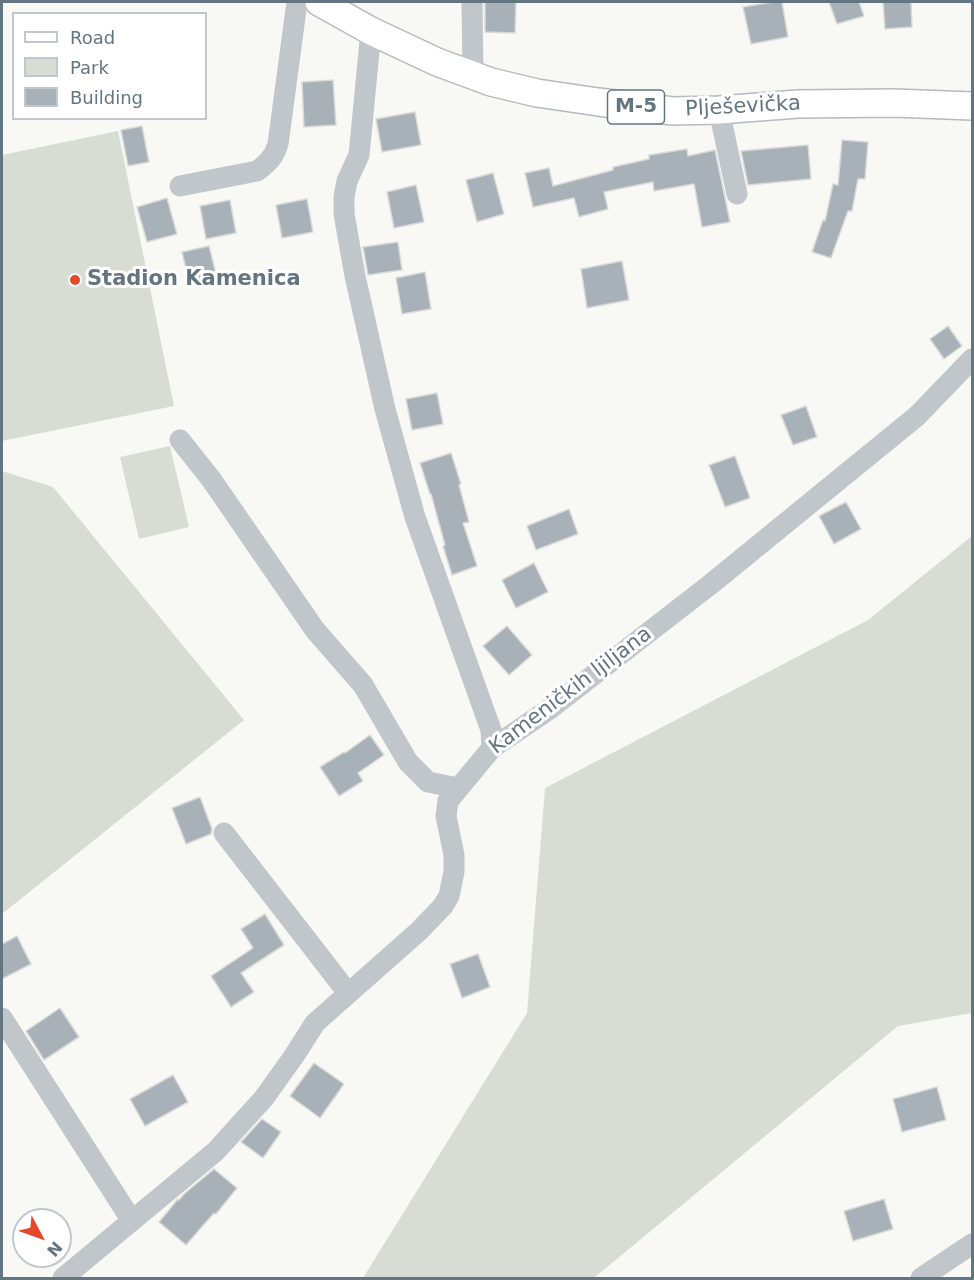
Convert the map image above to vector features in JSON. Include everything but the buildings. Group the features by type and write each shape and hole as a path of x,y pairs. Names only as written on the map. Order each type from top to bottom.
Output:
{"main road":[{"name":"Plješevička","path":"333,5 371,31 437,62 492,82 537,93 673,111 798,104 894,103 972,106"}],"street":[{"path":"180,186 257,171 274,157 278,144 297,2"},
{"path":"472,2 473,75"},
{"path":"371,31 359,154 347,181 344,214 355,276 385,409 415,517 491,730 492,748"},
{"path":"720,110 737,194"},
{"name":"Kameničkih ljiljana","path":"63,1278 216,1151 264,1098 315,1023 419,931 443,906 449,896 454,872 454,855 446,816 448,801 492,748 551,708 721,576 917,416 965,369 972,359"},
{"path":"180,440 211,479 315,630 363,685 408,762 428,782 458,788"},
{"path":"224,833 348,993"},
{"path":"2,1018 132,1221"},
{"path":"921,1278 972,1244"}],"green space":[{"name":"Stadion Kamenica","path":"118,131 174,406 2,441 2,155"},
{"path":"170,446 189,527 139,539 120,457"},
{"path":"2,471 53,487 244,720 2,914"},
{"path":"972,536 972,1013 898,1026 594,1278 363,1278 527,1013 545,788 868,620"}],"place":[{"name":"Stadion Kamenica","path":"75,280"}]}
